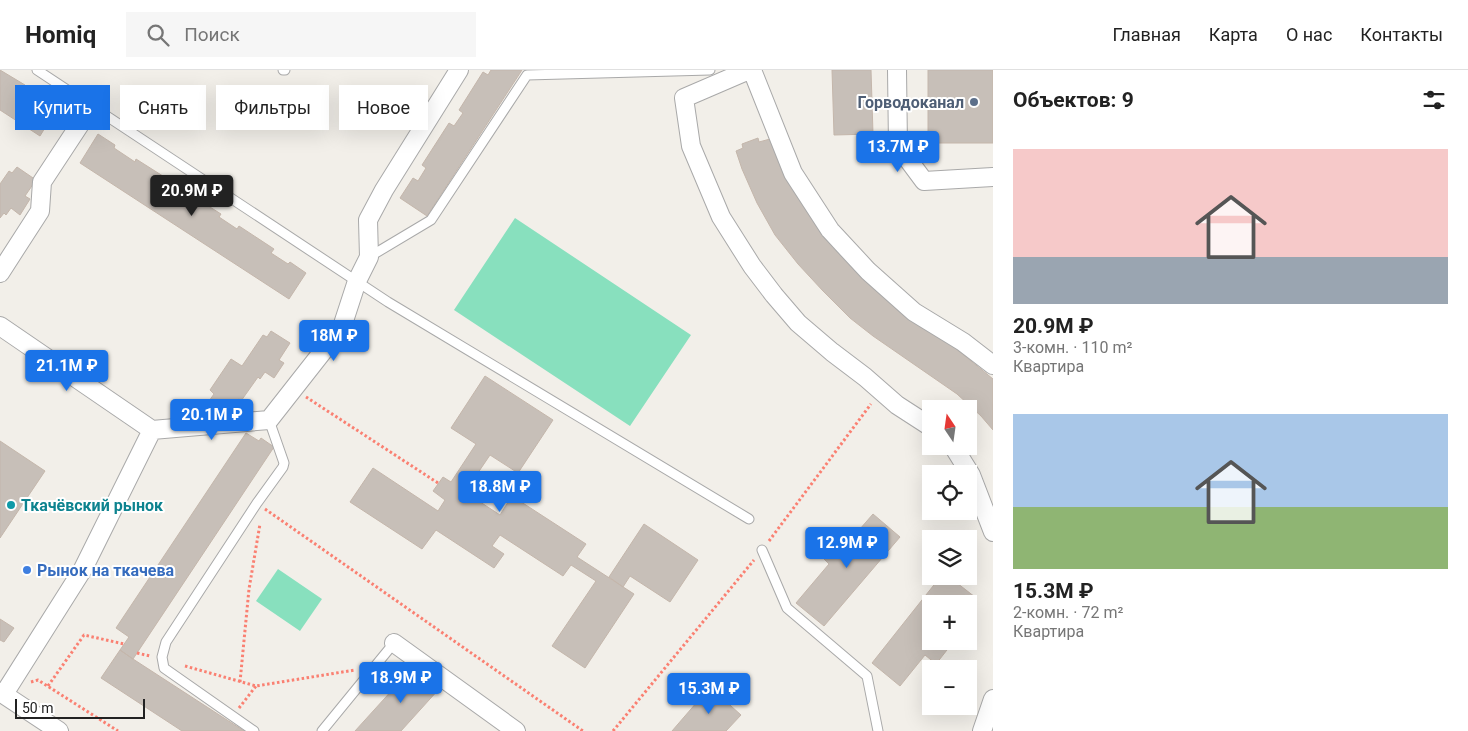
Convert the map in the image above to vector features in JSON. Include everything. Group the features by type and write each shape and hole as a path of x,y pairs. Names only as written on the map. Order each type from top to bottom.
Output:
{"street":[{"path":"1,328 152,430 268,420 342,327 357,281 369,257 368,220 384,190 459,70"},
{"path":"922,421 897,405 798,323 752,266 721,217 691,146 684,98 750,70 793,173 830,230 868,271 914,312 963,342 993,365"},
{"path":"898,70 898,146 924,181 993,178"},
{"path":"0,273 40,211 42,182 76,130"},
{"path":"59,731 2,693 83,569 152,430"},
{"path":"958,455 971,475 993,532"},
{"path":"394,644 516,731"},
{"path":"982,731 993,699"}],"lane":[{"path":"37,70 60,85"},
{"path":"369,257 431,220 527,75 710,70"},
{"path":"110,118 388,302 749,519"},
{"path":"254,731 164,668 162,659 166,642 257,503 283,467 284,463 268,420"},
{"path":"762,550 787,608 867,676 878,731"},
{"path":"322,731 394,644"}],"path":[{"path":"294,388 315,404 438,484"},
{"path":"613,731 762,550 882,391"},
{"path":"240,682 249,589 262,507 583,731"},
{"path":"48,686 84,635 124,644"},
{"path":"162,659 256,686 375,667"},
{"path":"38,680 118,731"},
{"path":"232,716 256,686"}],"green space":[{"path":"515,218 691,335 630,426 454,310"},
{"path":"278,569 322,599 300,631 256,601"}],"building":[{"path":"0,70 25,85 15,85 15,120 0,110"},
{"path":"491,70 522,70 427,216 400,198 413,178 418,181 426,168 422,165 449,123 454,126 463,113 459,110 483,72 488,75"},
{"path":"832,70 871,70 873,134 834,135"},
{"path":"928,70 993,70 993,143 928,143"},
{"path":"31,130 44,130 40,136"},
{"path":"98,134 115,145 114,148 135,162 136,159 166,178 164,181 184,195 186,192 221,214 219,217 237,229 239,226 274,249 271,253 288,264 290,262 306,273 289,299 80,163"},
{"path":"758,138 759,142 770,139 795,191 949,343 993,379 993,430 978,413 978,400 964,400 873,336 850,318 798,264 775,235 757,203 736,151 743,148 742,144"},
{"path":"17,167 36,180 25,196 30,199 20,215 11,208 6,215 4,213 0,218 0,184 9,171 12,173"},
{"path":"271,331 290,343 279,360 284,363 274,378 265,372 260,379 258,377 241,401 238,399 228,413 209,401 214,394 210,390 231,359 242,366 263,335 267,337"},
{"path":"485,376 553,420 518,473 490,455 465,492 500,515 512,496 586,544 577,557 634,594 585,668 552,646 596,581 571,565 563,576 500,535 492,546 504,554 494,568 436,530 422,549 350,502 373,468 438,511 445,500 433,491 443,477 451,482 476,444 451,428"},
{"path":"246,433 259,441 261,438 274,447 133,659 120,650 129,637 116,628"},
{"name":"Ткачёвский рынок","path":"0,441 45,471 0,538"},
{"path":"873,514 900,537 824,626 796,603 829,564 822,557 838,538 846,545"},
{"path":"644,524 698,560 670,602 630,576 623,587 609,577"},
{"path":"934,585 960,585 972,595 926,595"},
{"path":"922,600 922,650 947,650 939,660 931,660 925,655 900,686 872,663"},
{"path":"0,619 14,628 4,642 0,640"},
{"path":"120,650 244,731 182,731 101,678"},
{"path":"414,666 439,689 401,731 355,731"},
{"path":"710,687 741,715 726,731 672,731"}],"place":[{"name":"Горводоканал","path":"974,102"},
{"name":"Ткачёвский рынок","path":"11,505"},
{"name":"Рынок на ткачева","path":"27,570"}]}
